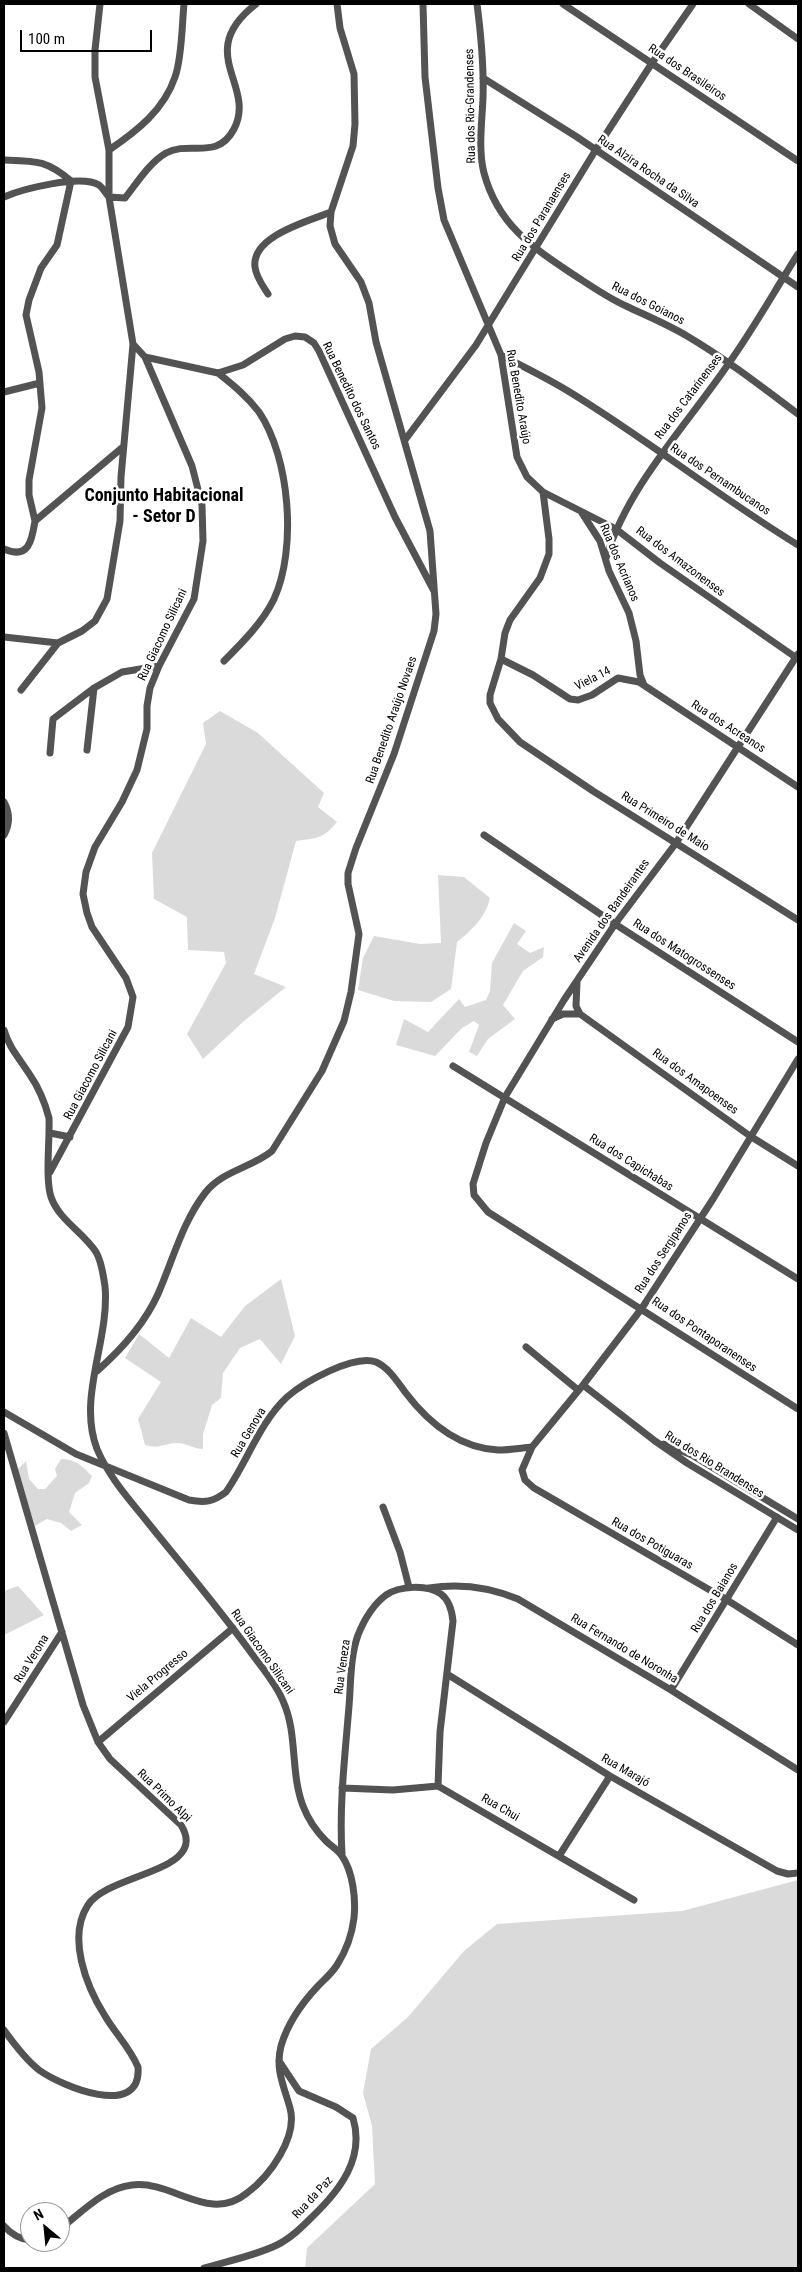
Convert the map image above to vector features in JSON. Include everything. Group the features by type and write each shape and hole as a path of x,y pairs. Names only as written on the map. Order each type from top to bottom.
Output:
{"street":[{"path":"21,690 58,643 82,631 95,621 107,599 120,521 123,446 133,344 110,197 109,150 95,77 95,50 100,4"},
{"path":"109,150 133,134 166,98 176,75 184,4"},
{"path":"4,197 28,188 72,181 98,185 110,197 125,198 151,167 167,152 211,148 220,145 228,139 235,127 238,108 237,95 229,69 228,42 238,22 256,4"},
{"name":"Rua Benedito Araújo Novaes","path":"96,1372 117,1353 136,1331 157,1296 185,1226 205,1193 222,1177 272,1151 315,1082 338,1038 350,998 358,945 358,926 348,884 348,873 356,848 394,754 434,631 436,594 430,531 376,342 369,303 361,282 335,244 330,226 331,212 346,170 355,124 354,74 340,28 337,4"},
{"name":"Rua Benedito Araújo","path":"423,4 423,58 440,204 448,231 501,356 517,457 527,477 543,492"},
{"name":"Rua dos Rio-Grandenses","path":"478,4 483,78 482,134 484,172 490,191 505,219 525,241 536,249"},
{"name":"Rua dos Brasileiros","path":"563,4 798,161"},
{"name":"Rua dos Paranaenses","path":"405,440 468,356 595,151 693,4"},
{"path":"749,4 798,39"},
{"name":"Rua Alzira Rocha da Silva","path":"483,78 798,287"},
{"path":"4,160 35,161 48,164 72,181"},
{"path":"4,549 11,552 20,552 32,542 35,521 29,495 29,480 42,408 40,383 26,315 29,300 41,268 57,245 72,181"},
{"path":"268,294 257,276 254,265 260,247 267,240 280,233 331,212"},
{"name":"Rua dos Goianos","path":"536,249 614,300 663,322 729,364 798,414"},
{"name":"Rua dos Catarinenses","path":"606,558 616,529 661,454 729,364 798,254"},
{"name":"Rua Benedito dos Santos","path":"218,373 243,365 285,339 295,336 305,337 314,343 320,351 395,517 436,594"},
{"name":"Rua Giacomo Silicani","path":"70,2221 107,2193 134,2185 149,2185 206,2204 222,2205 236,2201 250,2192 272,2166 291,2131 290,2109 278,2073 278,2060 289,2023 301,2006 336,1966 351,1933 355,1906 350,1871 342,1854 313,1826 303,1806 296,1784 289,1718 283,1700 233,1628 104,1465 95,1444 90,1394 96,1372 105,1312 105,1287 100,1262 89,1244 62,1215 51,1196 49,1173 128,1027 132,1011 132,998 126,978 92,927 87,913 83,894 89,859 138,770 147,729 146,706 159,666 194,599 203,540 202,506 192,466 145,357 133,344"},
{"name":"Rua dos Pernambucanos","path":"501,356 566,390 798,545"},
{"path":"145,357 218,373 243,393 259,413 268,428 275,446 281,470 286,526 284,566 273,601 244,641 224,661"},
{"path":"4,392 40,383"},
{"path":"35,521 123,446"},
{"path":"501,659 505,633 510,620 540,578 546,566 549,539 543,492"},
{"name":"Rua dos Amazonenses","path":"543,492 616,529 667,569 797,657"},
{"name":"Rua dos Acrianos","path":"580,511 596,532 609,572 634,628 640,675 644,686"},
{"path":"4,637 58,643"},
{"name":"Avenida dos Bandeirantes","path":"474,1195 473,1184 476,1172 505,1097 577,981 616,924 676,843 797,657"},
{"name":"Viela 14","path":"501,659 533,674 570,699 578,700 618,678 632,680 644,686"},
{"name":"Rua Primeiro de Maio","path":"501,659 492,685 490,703 498,719 520,742 798,920"},
{"path":"50,753 53,719 94,688 129,670 159,666"},
{"name":"Rua dos Acreanos","path":"644,686 798,787"},
{"path":"87,750 94,688"},
{"path":"4,802 8,814 4,835"},
{"name":"Rua dos Matogrossenses","path":"484,835 616,924 798,1042"},
{"path":"552,1020 563,1014 580,1014 576,1006 577,981"},
{"name":"Rua dos Amapoenses","path":"580,1014 750,1136 798,1166"},
{"path":"4,1030 12,1050 29,1073 43,1098 49,1118 49,1173"},
{"name":"Rua dos Sergipanos","path":"532,1447 642,1308 798,1059"},
{"name":"Rua dos Capichabas","path":"453,1066 798,1279"},
{"path":"50,1133 70,1137"},
{"name":"Rua dos Pontaporanenses","path":"474,1195 488,1212 613,1292 642,1308 798,1409"},
{"path":"526,1347 655,1441"},
{"name":"Rua Genova","path":"4,1412 57,1445 189,1500 204,1503 215,1500 226,1492 271,1416 287,1397 307,1382 352,1362 366,1360 378,1362 388,1370 424,1415 444,1431 468,1443 482,1448 498,1450 532,1447"},
{"name":"Rua Primo Alpi","path":"4,1433 83,1705 98,1742 118,1768 181,1825 187,1834 188,1845 182,1855 168,1864 120,1883 101,1893 89,1903 81,1919 79,1942 82,1963 92,1993 104,2016 134,2058 139,2074 136,2082 129,2090 120,2095 106,2096 79,2090 55,2080 38,2069 16,2047 4,2030"},
{"name":"Rua dos Rio Brandenses","path":"655,1441 798,1530"},
{"name":"Rua dos Rio Brandenses","path":"655,1441 692,1455 798,1519"},
{"name":"Rua dos Potiguaras","path":"532,1447 522,1470 525,1480 534,1488 798,1644"},
{"path":"383,1507 400,1552 409,1587"},
{"name":"Rua dos Baianos","path":"671,1690 777,1517"},
{"name":"Rua Fernando de Noronha","path":"427,1589 451,1584 498,1591 511,1596 671,1690 798,1770"},
{"name":"Rua Veneza","path":"342,1854 342,1788 354,1653 358,1635 366,1619 386,1595 398,1589 409,1587 427,1589"},
{"path":"342,1788 393,1790 438,1786 440,1732 452,1612 440,1594 427,1589"},
{"name":"Viela Progresso","path":"98,1742 233,1628"},
{"name":"Rua Verona","path":"4,1722 62,1632"},
{"name":"Rua Marajó","path":"447,1674 610,1776 777,1871 788,1874 798,1873"},
{"path":"559,1856 610,1776"},
{"name":"Rua Chui","path":"438,1786 634,1900"},
{"name":"Rua da Paz","path":"204,2268 260,2252 280,2244 297,2232 330,2200 342,2186 350,2171 357,2142 353,2118 336,2107 299,2091 278,2060"},
{"path":"4,2226 20,2237"}],"shaded area":[{"path":"220,711 258,733 324,793 318,807 337,822 328,832 319,837 296,841 275,918 254,974 286,987 244,1021 203,1059 187,1034 226,963 224,952 188,950 187,917 154,899 152,853 206,744 203,723"},
{"path":"438,875 464,877 490,898 478,923 457,942 451,989 431,1002 394,1001 358,990 363,958 374,936 420,944 441,943"},
{"path":"514,923 526,931 517,944 530,953 544,947 543,957 523,971 503,1005 515,1019 488,1039 477,1056 469,1052 479,1025 474,1021 462,1028 435,1056 396,1045 404,1019 428,1032 459,999 465,1007 486,1000 490,991 492,963"},
{"path":"281,1279 295,1336 281,1364 260,1339 240,1348 223,1373 221,1398 212,1405 203,1434 203,1449 179,1443 157,1446 145,1445 138,1419 161,1382 125,1358 139,1334 169,1358 191,1318 221,1337 245,1306"},
{"path":"61,1459 75,1462 92,1476 89,1483 75,1493 69,1512 82,1525 71,1531 61,1523 47,1519 35,1526 17,1470 26,1461 29,1479 38,1489 45,1489 57,1476 55,1469"},
{"path":"18,1586 44,1615 4,1635 4,1591"},
{"path":"798,1880 798,2268 305,2268 307,2248 375,2184 372,2126 363,2093 371,2049 408,2017 464,1951 497,1924 682,1911"}],"district":[{"name":"Conjunto Habitacional - Setor D","path":"164,506"}]}
